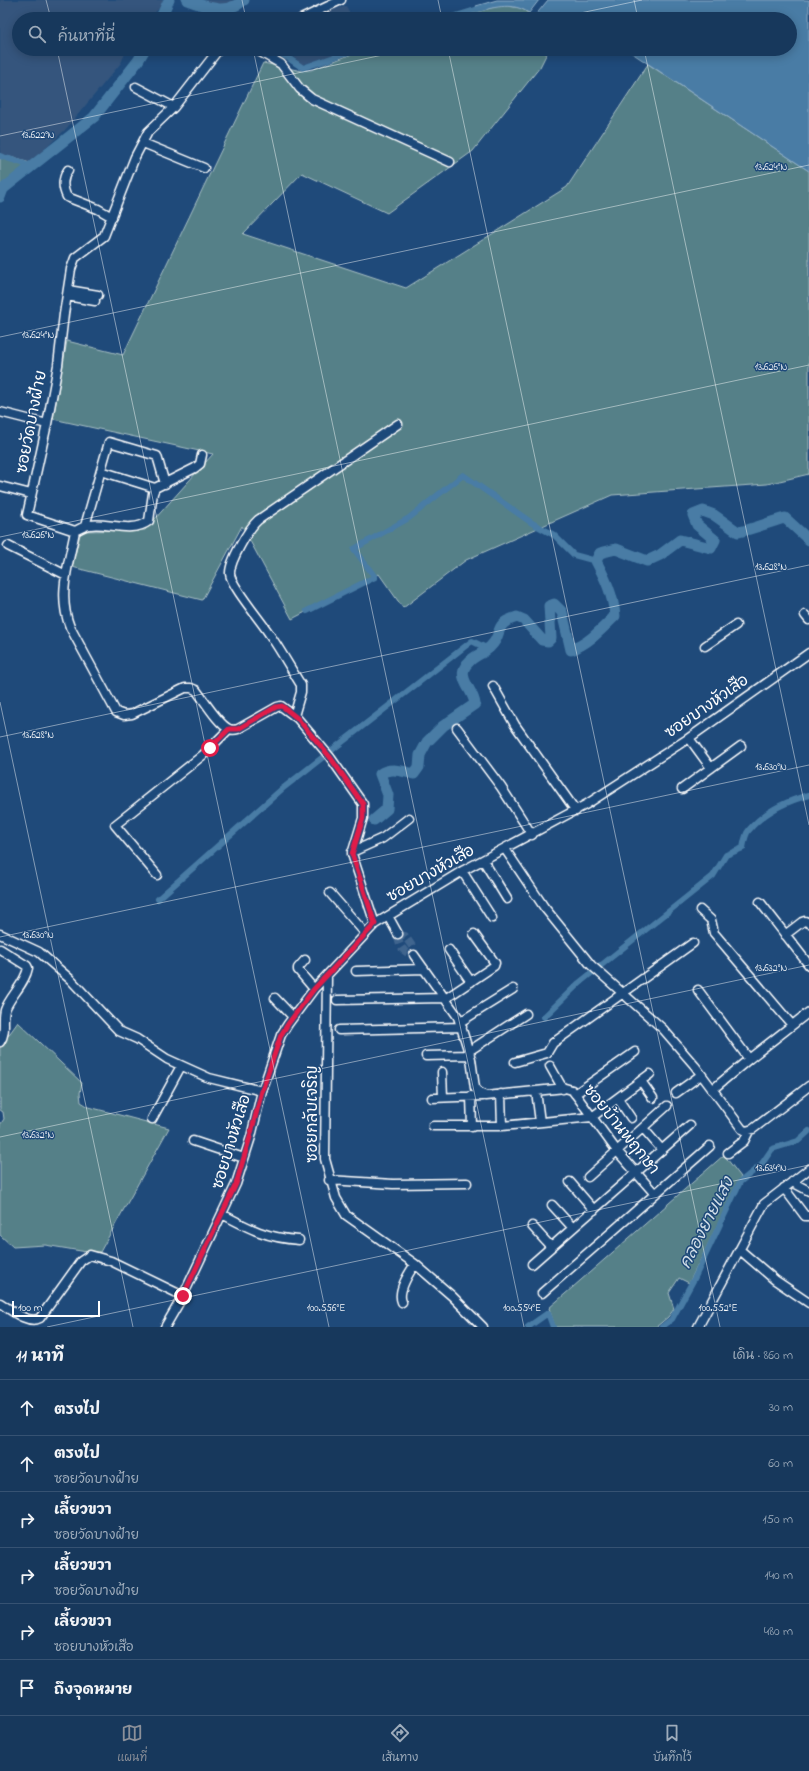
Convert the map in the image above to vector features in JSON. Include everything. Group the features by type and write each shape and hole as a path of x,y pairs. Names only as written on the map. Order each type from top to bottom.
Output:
{"street":[{"path":"316,12 341,0"},
{"name":"ซอยวัดบางฝ้าย","path":"75,531 27,515 58,365 71,269 75,258 104,236 136,157 148,132 174,107 214,56"},
{"path":"268,56 281,64 300,89 312,99 450,162"},
{"path":"136,87 174,107"},
{"path":"143,143 204,168"},
{"path":"68,170 63,180 63,187 66,197 98,209 112,217"},
{"path":"67,293 96,298"},
{"path":"0,412 47,424"},
{"path":"294,716 301,692 301,685 270,635 232,580 230,569 244,537 250,527 258,520 398,424"},
{"path":"85,526 109,442 157,456 165,484"},
{"path":"101,471 155,488 195,468 200,464 202,455"},
{"path":"0,486 32,494"},
{"path":"155,488 148,521 144,525 128,527 91,525 75,531 66,575 63,600 64,614 70,627 116,712 124,715 132,714 185,688 191,688 196,690 222,724 229,729 238,729 276,707 285,708 294,716 330,757 363,804 363,818 352,852 375,924"},
{"path":"8,546 66,575"},
{"path":"705,646 736,625"},
{"name":"ซอยบางหัวเสือ","path":"165,1327 180,1294 236,1184 262,1091 278,1044 293,1017 314,989 366,933 375,924 462,871 576,811 689,738 809,653"},
{"path":"493,686 515,725 576,811"},
{"path":"457,728 501,787 532,835"},
{"path":"157,875 115,825 203,754 229,729"},
{"path":"689,738 711,768"},
{"path":"682,789 741,746"},
{"path":"352,852 383,838 409,818"},
{"path":"505,849 544,907 591,965 663,1029 701,1075 742,1129 749,1131"},
{"path":"483,860 507,899"},
{"path":"462,871 492,918"},
{"path":"330,893 366,933"},
{"path":"760,902 809,965"},
{"path":"700,910 711,920 714,933 792,1025"},
{"path":"388,916 398,934"},
{"path":"785,935 802,922 805,921 809,923"},
{"path":"0,934 39,952 70,979 119,1031 138,1039 151,1050 181,1066 209,1078 262,1091"},
{"path":"337,1000 445,998 493,968 495,963 474,934"},
{"path":"515,1062 547,1053 553,1043 693,942"},
{"path":"0,949 28,968 4,1012 4,1029 0,1042"},
{"path":"449,950 471,982"},
{"path":"414,955 445,998 461,1025 474,1072 475,1088 479,1093 486,1096"},
{"path":"304,960 298,970 314,989"},
{"path":"356,971 424,969"},
{"name":"ซอยกลับเจริญ","path":"327,975 325,1159 329,1180 336,1198 346,1215 415,1264 452,1296 483,1327"},
{"path":"339,1030 461,1025 513,989"},
{"path":"698,990 749,1059"},
{"path":"275,998 293,1017"},
{"path":"712,1090 809,1012"},
{"path":"426,1056 469,1053 526,1014"},
{"path":"575,1094 635,1052"},
{"path":"152,1119 181,1066"},
{"path":"550,1066 563,1088"},
{"path":"442,1072 443,1097"},
{"path":"433,1126 502,1126 592,1117 650,1074"},
{"path":"676,1093 701,1075"},
{"path":"641,1081 654,1098"},
{"path":"728,1153 744,1140 749,1131 809,1086"},
{"name":"ซอยบ้านพฤกษา","path":"432,1098 486,1096 563,1088 570,1089 617,1152 655,1194"},
{"path":"536,1091 540,1122"},
{"path":"501,1094 502,1126"},
{"path":"471,1096 472,1126"},
{"path":"618,1098 631,1118"},
{"path":"588,1177 667,1106"},
{"path":"532,1264 690,1125"},
{"path":"643,1128 662,1150"},
{"path":"193,1141 244,1158"},
{"path":"542,1293 710,1146"},
{"path":"698,1327 764,1204 809,1169"},
{"path":"329,1180 393,1184 467,1183"},
{"path":"570,1182 594,1210"},
{"path":"792,1182 809,1191"},
{"path":"784,1188 805,1216 809,1216"},
{"path":"552,1205 573,1228"},
{"path":"222,1214 261,1234 281,1239 299,1240"},
{"path":"532,1226 551,1247"},
{"path":"740,1250 775,1280 809,1303"},
{"path":"0,1303 27,1319 37,1320 40,1318 81,1261 90,1255 111,1261 180,1294"},
{"path":"402,1302 401,1296 405,1281 415,1264"}],"shaded area":[{"path":"0,0 167,0 156,12 12,12 12,56 124,56 121,63 65,130 30,163 0,154"},
{"path":"202,0 237,0 236,7 219,12"},
{"path":"497,0 539,0 530,12 511,6 479,11 476,6"},
{"path":"548,0 809,0 809,171 636,56 797,56 797,12 538,12"},
{"path":"346,6 349,12 327,12"},
{"path":"292,56 330,56 302,65"}],"green space":[{"path":"501,5 521,8 526,12 478,12"},
{"path":"347,56 546,56 540,67 473,151 387,213 302,173 243,234 406,288 567,187 648,64 809,171 809,474 767,484 612,495 466,560 403,608 379,574 292,619 242,526 202,600 72,567 81,531 145,530 213,454 53,419 67,341 123,355 263,63 302,71 311,70"},
{"path":"0,154 30,163 0,186"},
{"path":"18,1022 82,1083 80,1093 81,1102 89,1107 169,1128 100,1252 87,1252 45,1245 13,1247 0,1235 0,1125 4,1119 3,1112 0,1110 0,1047"},
{"path":"724,1155 741,1177 689,1283 679,1278 669,1293 674,1309 668,1317 656,1327 555,1327 549,1308"}],"waterway":[{"path":"163,12 169,0"},
{"path":"187,0 216,9 230,8 244,0"},
{"path":"469,12 485,7"},
{"path":"0,197 3,189 94,117 141,56"},
{"path":"285,56 303,68 337,56"},
{"path":"0,156 31,167"},
{"path":"307,611 375,577 354,549 409,518 463,475 532,523 554,535 574,555 596,561"},
{"path":"374,820 387,809 388,795 380,774 392,770 414,774 419,767 420,755 427,742 443,726 475,704 465,682 463,673 464,669 472,659 490,647 497,638 499,630 504,623 517,617 524,620 542,640 548,641 551,638 549,606 554,604 562,612 571,650 589,640 615,616 613,601 596,561 600,553 616,549 647,561 660,555 680,540 711,548 715,540 697,525 693,515 703,511 714,515 738,532 785,518 809,540"},
{"path":"158,899 282,789 472,641 488,649"},
{"path":"544,1017 579,983 713,876 726,855 743,848 748,832 762,818 776,808 792,800 809,795"},
{"name":"คลองยายแสง","path":"662,1327 672,1319 695,1277 740,1182 761,1165 772,1149 798,1141 809,1131"},
{"name":"คลองยายแสง","path":"528,1327 548,1313 553,1327"}],"tunnel":[{"path":"398,934 405,936 414,949 414,955 402,948 399,942 398,934"}],"route":[{"path":"183,1296 236,1184 262,1091 281,1035 314,989 375,924 352,854 363,818 363,804 330,757 297,718 282,706 276,707 238,729 229,729 210,748"}]}
